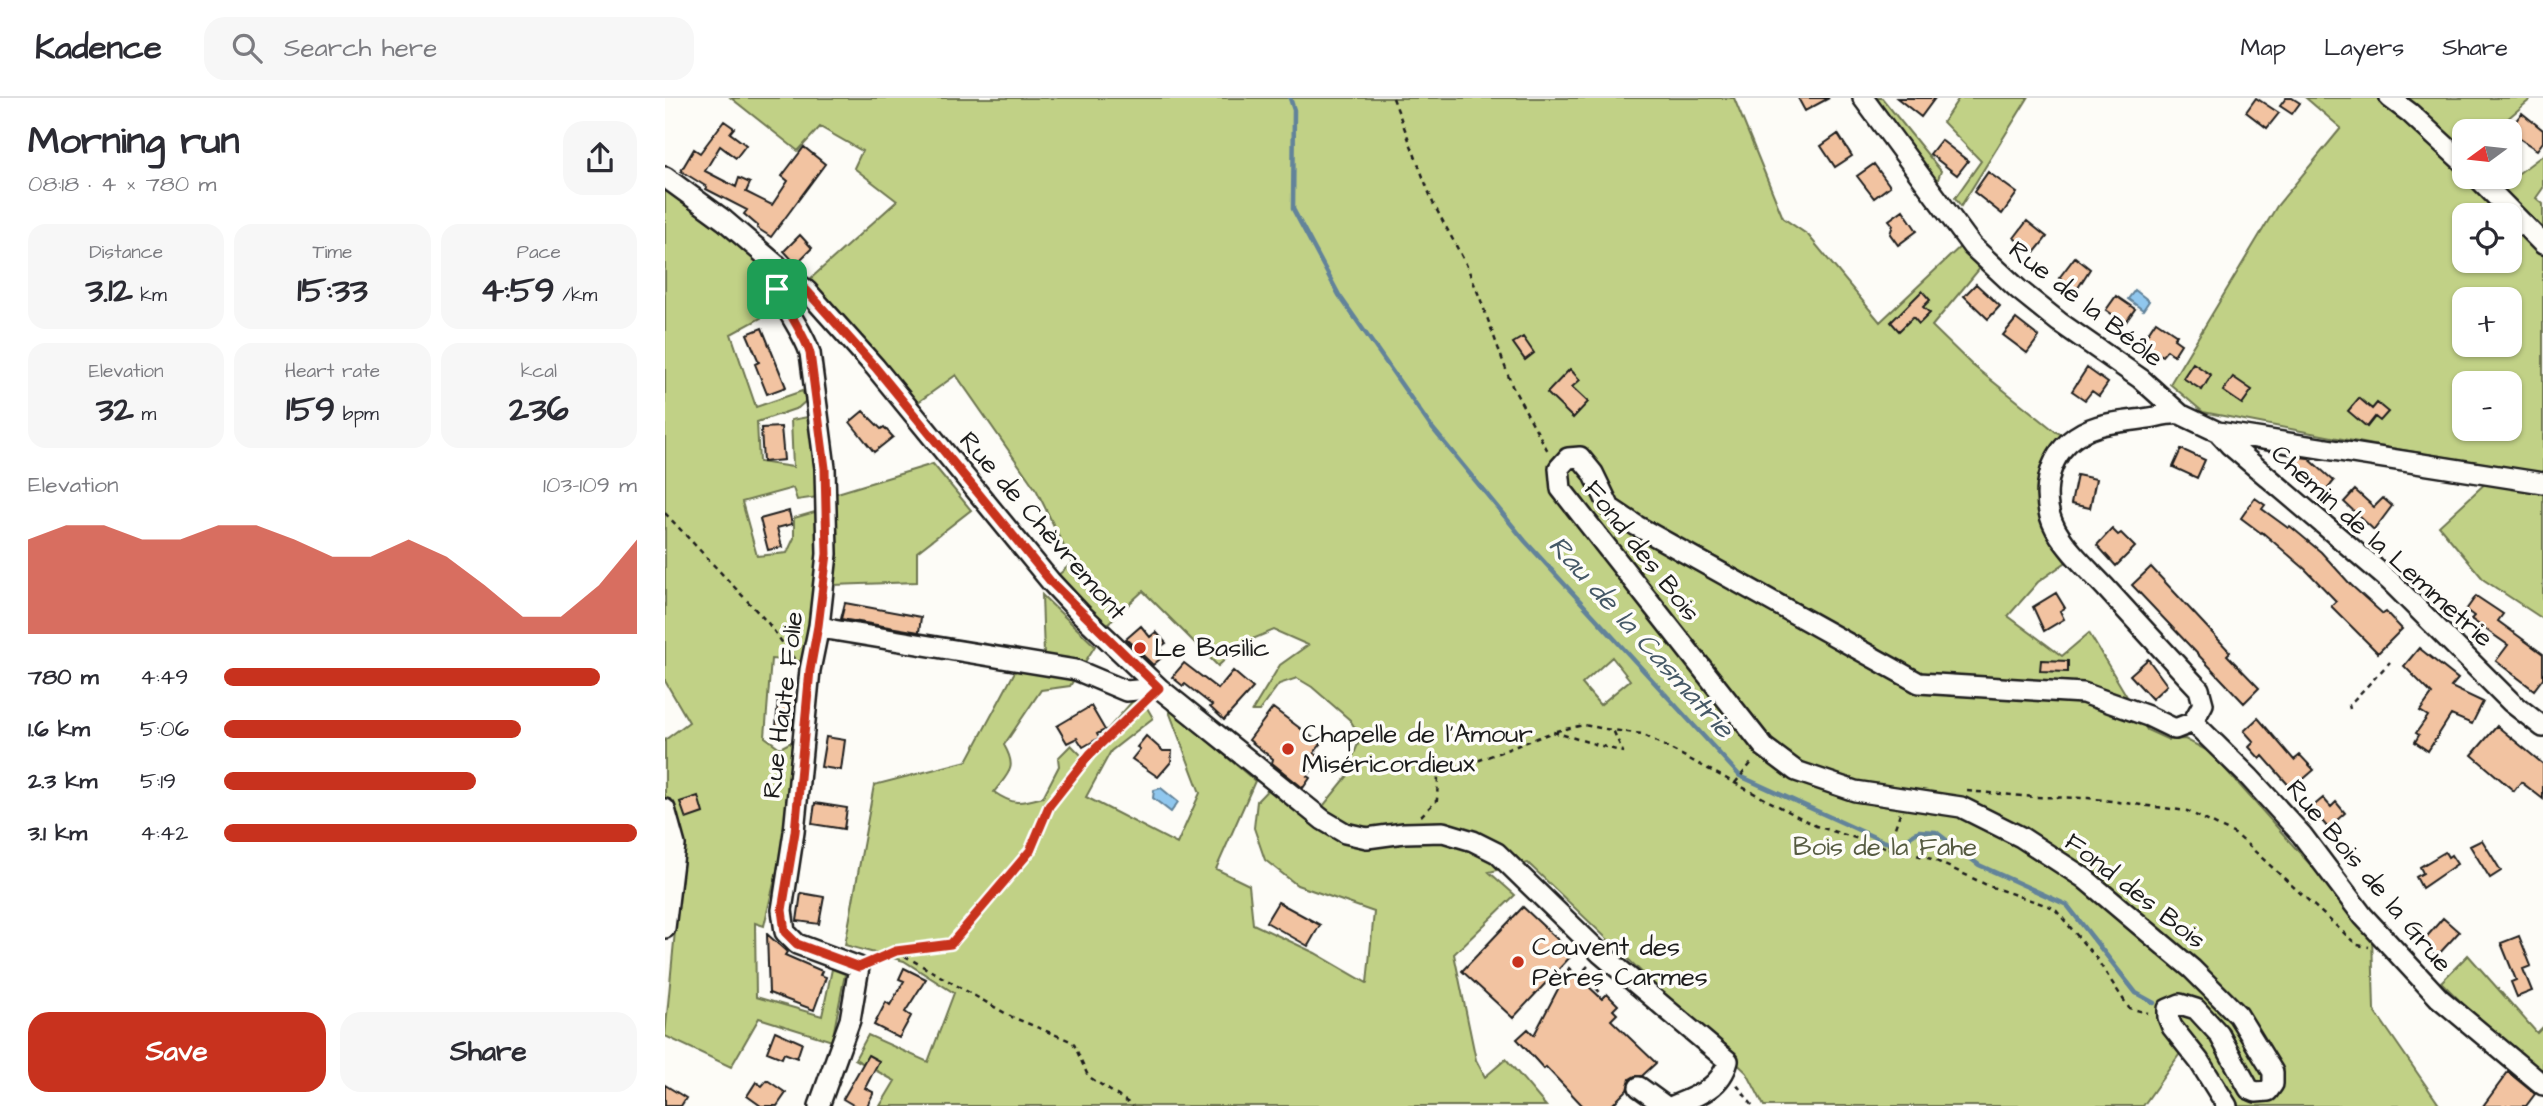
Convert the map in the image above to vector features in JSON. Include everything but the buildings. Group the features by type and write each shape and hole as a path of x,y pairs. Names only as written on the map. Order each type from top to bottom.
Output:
{"street":[{"name":"Rue de la Béôle","path":"1863,98 1972,246 2018,289 2059,322 2141,379 2180,414 2218,432"},
{"path":"2391,98 2452,152"},
{"name":"Rue de Chèvremont","path":"665,177 724,220 807,291 875,367 1051,582 1159,688 1345,833 1367,838 1443,832 1473,841 1497,853 1601,953 1728,1061 1725,1072"},
{"path":"2489,189 2543,244"},
{"name":"Rue Haute Folie","path":"777,265 774,278 777,289 805,336 810,353 825,468 827,554 810,670 795,832 782,910 785,932 797,944 859,967"},
{"path":"2180,414 2168,413 2150,418 2108,422 2090,428 2074,438 2063,448 2053,466 2048,483 2048,507 2057,531 2076,556 2199,689 2203,704 2193,722"},
{"path":"2218,432 2543,482"},
{"name":"Chemin de la Lemmetrie","path":"2218,432 2390,581 2511,702 2543,727"},
{"name":"Fond des Bois","path":"2193,722 2175,729 2148,716 2083,693 1919,683 1637,526 1610,508 1593,473 1580,457 1568,458 1559,468 1561,489 1576,510 1764,747 1796,771 1855,791 1961,807 2021,837 2084,878 2192,969 2238,1015 2273,1072 2273,1084 2268,1091 2256,1093 2249,1089 2219,1034 2196,1009 2180,1004 2168,1009 2172,1027 2199,1061 2227,1106"},
{"path":"818,626 1076,670 1126,691 1159,688"},
{"name":"Rue Bois de la Grue","path":"2193,722 2249,776 2302,835 2363,916 2439,998 2543,1085"},
{"path":"665,809 675,845 665,928"},
{"path":"819,1106 850,1020 859,967"},
{"path":"1674,1106 1705,1093 1725,1072"},
{"path":"1639,1087 1665,1106"}],"path":[{"path":"1393,98 1433,203 1466,264 1512,386 1559,468"},
{"path":"665,513 768,623 803,670 810,670"},
{"path":"2350,709 2349,705 2391,662"},
{"path":"859,967 896,951 951,944 1030,851 1049,806 1090,754 1159,688"},
{"path":"1404,833 1437,800 1438,776 1553,732 1584,725 1642,734 1816,826 1932,859 1989,886 2054,908 2096,958 2129,1008 2148,1013"},
{"path":"1553,732 1623,752 1613,730"},
{"path":"1735,783 1764,747"},
{"path":"1955,789 2034,797 2088,798 2187,811 2237,835 2340,929"},
{"path":"1888,847 1905,800"},
{"path":"896,951 1012,1017 1073,1042 1088,1076 1133,1106"},
{"path":"1582,972 1604,997"},
{"path":"1725,1072 1753,1106"}],"green space":[{"name":"Bois de la Fahe","path":"731,98 1734,98 1783,218 1808,235 1880,322 1963,244 1981,267 1932,326 1971,364 2063,435 2056,442 2041,477 2069,560 2038,582 2008,616 2062,656 2089,633 2147,730 2169,740 2185,739 2210,752 2372,934 2374,1010 2440,1106 2225,1106 2186,1045 2143,1106 1764,1106 1747,1073 1528,863 1489,872 1515,895 1454,954 1476,1060 1485,1077 1506,1059 1546,1106 880,1106 895,1081 855,1059 868,1035 928,1062 954,993 904,961 845,945 874,785 967,761 1019,664 1044,655 1042,595 1095,646 1070,686 1041,690 1004,745 1011,765 994,792 1007,800 1018,802 1043,797 1059,766 1058,758 1071,745 1083,757 1139,694 1153,718 1111,751 1086,797 1177,844 1200,793 1167,706 1255,781 1216,869 1249,885 1253,924 1315,953 1367,983 1374,912 1297,885 1265,860 1254,828 1257,801 1277,780 1320,810 1350,773 1351,761 1358,744 1358,733 1350,720 1312,687 1297,678 1279,684 1259,711 1252,711 1280,665 1308,645 1274,630 1243,643 1218,666 1143,591 1105,626 1056,577 1072,563 1037,491 956,375 917,403 810,279 897,201 854,168 862,151 820,127 798,151","holes":["1612,657 1630,680 1600,705 1582,684"]},
{"path":"1870,98 1882,98 1941,171 1937,182"},
{"path":"1959,98 2028,98 1961,206 1955,198 1981,161 1943,122"},
{"path":"2306,98 2383,98 2452,159 2452,189 2483,189 2497,203 2452,203 2452,273 2522,273 2522,229 2543,249 2543,473 2384,447 2203,412 2170,384 2277,206 2341,128"},
{"path":"2403,98 2532,98 2507,119 2452,119 2452,144"},
{"path":"2543,155 2543,188 2536,198 2543,204 2543,233 2522,212 2522,203 2512,203 2498,189 2522,189 2522,171"},
{"path":"665,190 753,255 781,307 731,334 756,407 802,391 807,400 798,408 757,422 759,462 793,467 791,420 819,415 825,496 797,500 793,488 742,502 757,556 787,553 794,538 794,518 825,509 810,662 771,659 765,737 780,748 795,740 787,827 764,926 755,923 756,997 822,1016 832,969 845,974 832,1041 759,1018 731,1067 665,1036 683,847 665,795 665,740 689,722 665,681"},
{"path":"933,464 971,510 917,552 917,582 833,585 834,494"},
{"path":"2490,479 2543,488 2543,619 2484,580 2439,526"},
{"path":"2468,955 2537,1033 2543,1027 2543,1083 2441,982"}],"water":[{"path":"2135,290 2149,301 2143,310 2128,299"},
{"path":"1161,788 1178,802 1171,812 1153,798 1154,790"}],"waterway":[{"name":"Rau de la Casmatrie","path":"1290,98 1294,110 1293,209 1339,295 1429,424 1525,541 1740,776 1885,842 1899,844 1919,831 1936,832 1979,865 2067,905 2136,993 2154,1003"}],"place":[{"name":"Le Basilic","path":"1140,648"},
{"name":"Chapelle de l'Amour Miséricordieux","path":"1288,749"},
{"name":"Couvent des Pères Carmes","path":"1518,962"}],"route":[{"path":"777,265 807,291 875,367 1051,582 1159,688 1090,754 1049,806 1030,851 951,944 896,951 859,967 797,944 785,932 782,910 795,832 810,670 827,554 825,468 810,353 805,336 777,289 774,278 777,265"}]}
